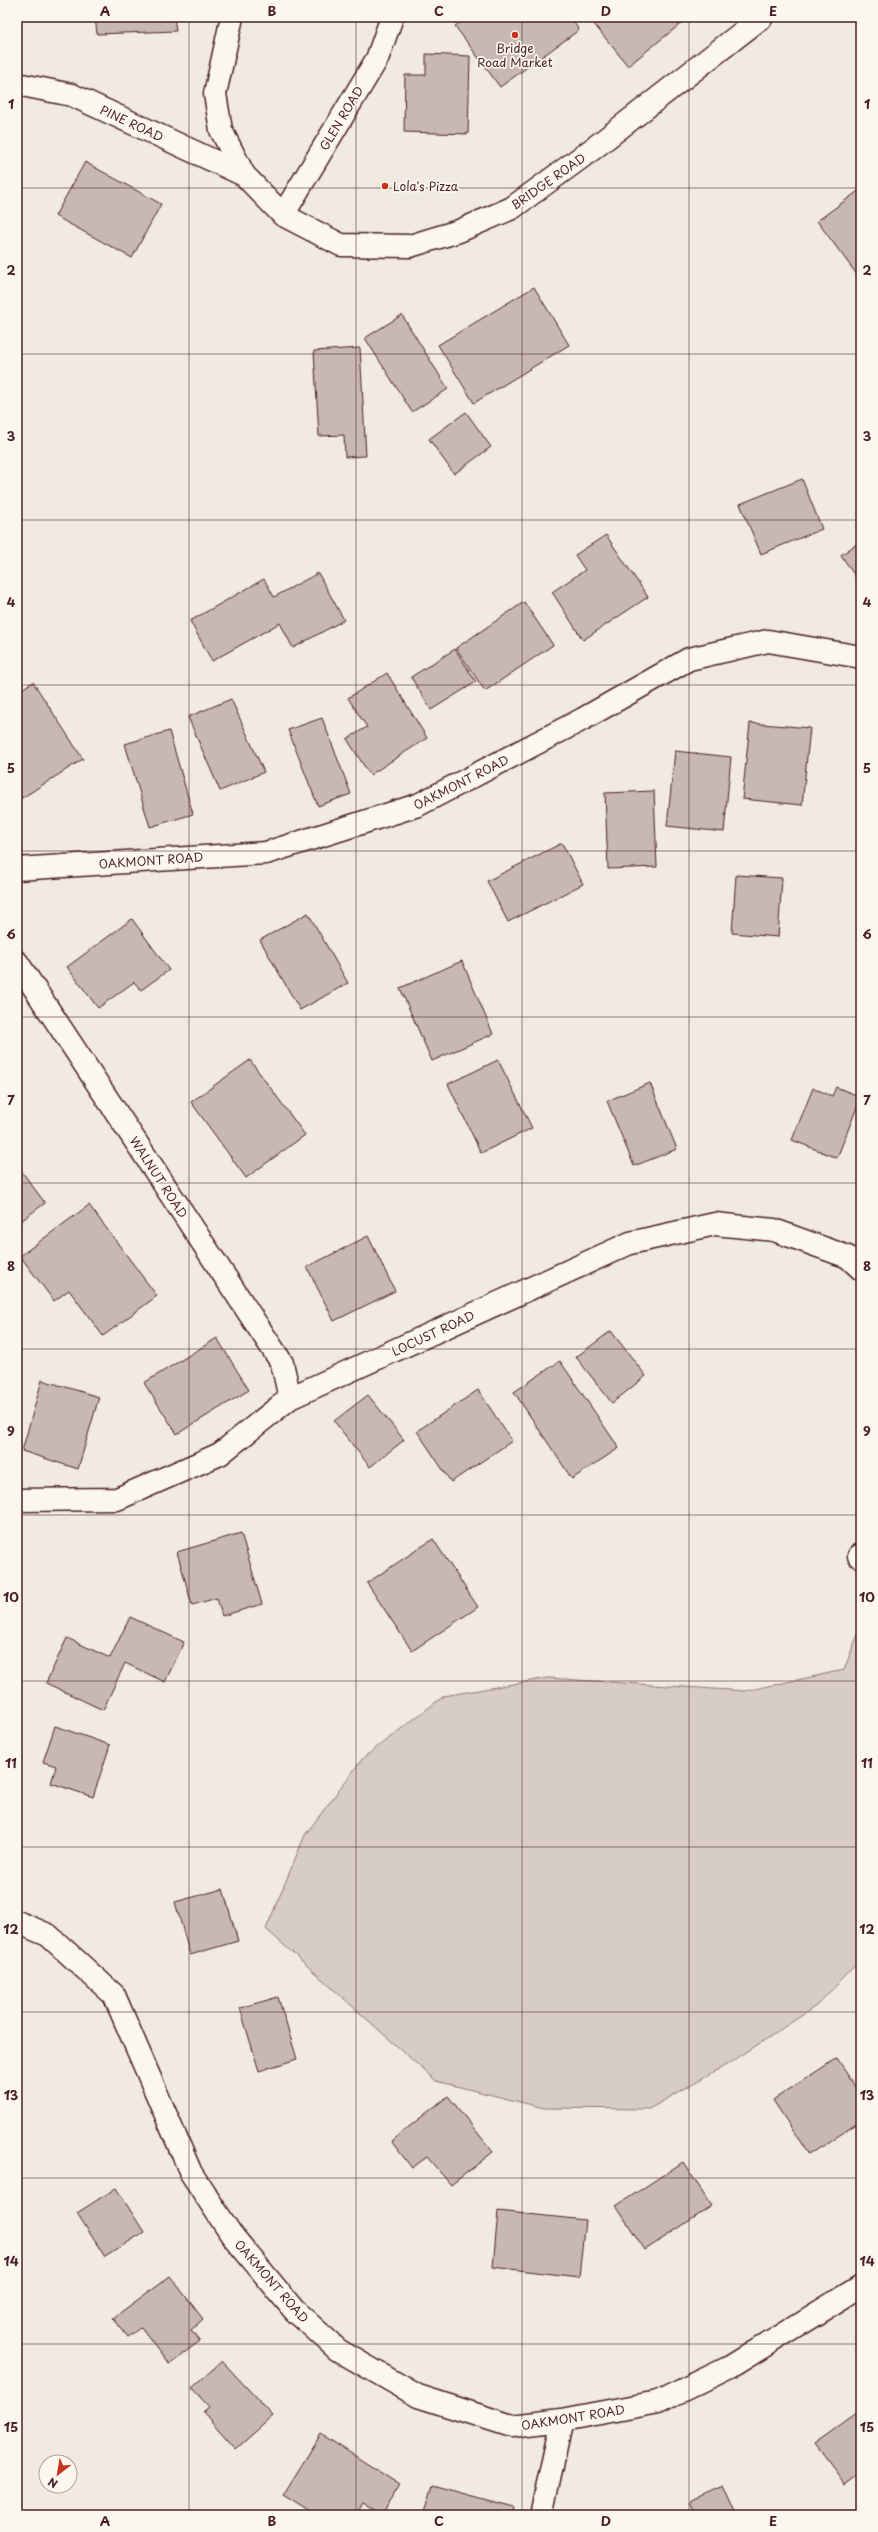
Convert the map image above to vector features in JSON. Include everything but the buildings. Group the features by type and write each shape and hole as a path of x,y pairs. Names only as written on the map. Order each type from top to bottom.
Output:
{"street":[{"name":"BRIDGE ROAD","path":"232,17 215,94 221,130 244,175 283,215 341,246 410,246 459,231 512,208 553,179 762,17"},
{"name":"GLEN ROAD","path":"283,215 377,59 392,17"},
{"name":"PINE ROAD","path":"17,84 72,95 244,175"},
{"name":"OAKMONT ROAD","path":"17,869 266,853 418,805 583,719 689,659 768,641 861,657"},
{"name":"WALNUT ROAD","path":"17,962 282,1363 290,1398"},
{"name":"LOCUST ROAD","path":"17,1500 117,1499 220,1454 290,1398 630,1242 715,1224 774,1230 848,1257 861,1269"},
{"name":"OAKMONT ROAD","path":"17,1922 48,1935 114,1995 191,2174 246,2251 294,2310 332,2345 418,2396 512,2426 562,2420 658,2402 730,2367 861,2286"},
{"path":"541,2515 562,2420"}],"shaded area":[{"path":"861,1626 861,1959 816,2006 733,2061 649,2109 544,2108 436,2081 266,1929 305,1835 363,1758 444,1696 548,1678 745,1691 844,1670"}],"place":[{"name":"Bridge Road Market","path":"515,35"},
{"name":"Lola's Pizza","path":"385,186"}]}
